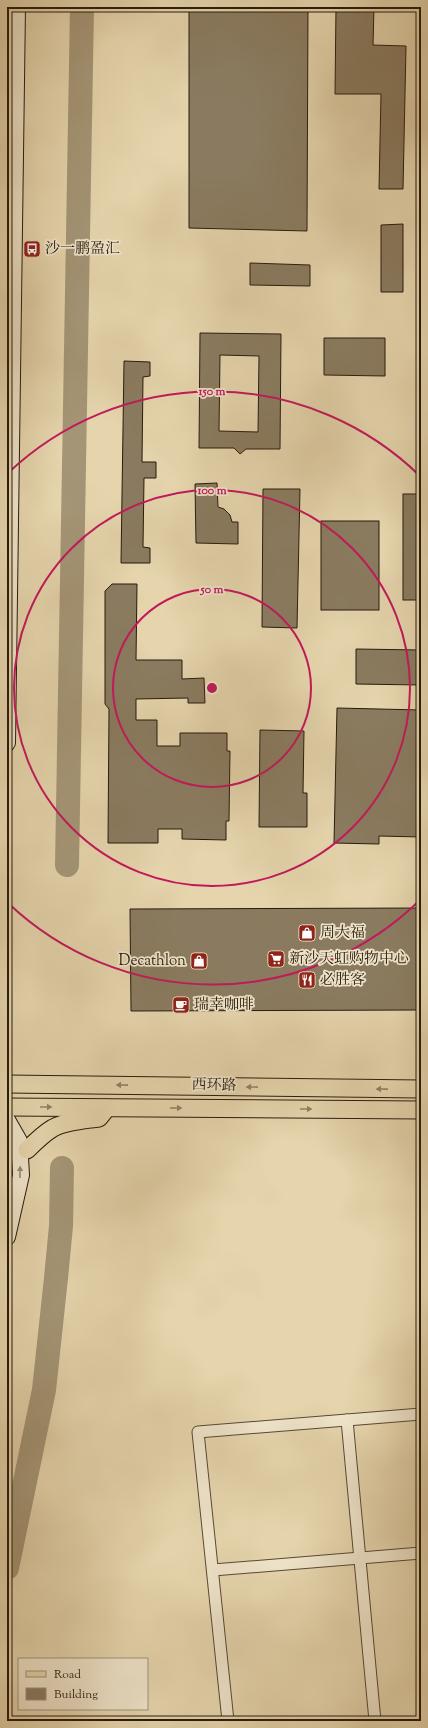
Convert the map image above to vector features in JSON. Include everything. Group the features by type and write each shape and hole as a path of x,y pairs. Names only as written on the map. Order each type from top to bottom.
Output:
{"main road":[{"name":"西环路","path":"7,1084 421,1089"},
{"name":"西环路","path":"7,1107 421,1110"},
{"path":"27,1150 42,1136 55,1127 99,1118 107,1108"}],"street":[{"path":"7,743 12,59 17,7"},
{"path":"7,1120 19,1141 21,1175 7,1237"},
{"path":"228,1721 198,1432 421,1414"},
{"path":"347,1420 375,1721"},
{"path":"213,1570 421,1553"}],"building":[{"path":"192,7 308,7 307,231 189,228 189,11"},
{"path":"336,7 374,7 373,45 406,46 403,189 379,189 381,94 335,94"},
{"path":"403,224 403,292 381,292 381,225"},
{"path":"250,263 310,265 310,286 250,285"},
{"path":"200,333 281,334 280,449 246,449 240,454 234,448 199,448","holes":["220,355 259,356 258,432 219,431"]},
{"path":"324,338 385,338 385,376 324,375"},
{"path":"124,361 150,362 150,376 143,377 142,462 156,462 156,478 144,478 143,547 150,548 150,563 121,563"},
{"path":"217,483 218,507 224,509 230,515 232,522 238,522 238,544 196,543 195,484"},
{"path":"263,489 300,489 297,628 262,627"},
{"path":"403,494 421,494 421,600 403,600"},
{"path":"321,521 379,521 379,610 321,610"},
{"path":"112,584 137,584 136,660 182,660 182,679 204,678 205,703 188,703 188,698 136,699 136,720 157,720 157,746 180,746 180,733 227,733 227,751 230,751 229,821 226,821 226,840 182,839 182,829 158,829 158,843 108,843 109,709 105,704 105,591"},
{"path":"356,649 421,650 421,685 356,684"},
{"path":"337,708 421,710 421,837 379,836 379,844 334,843"},
{"path":"260,730 304,731 303,793 307,793 307,827 259,827"},
{"name":"新沙天虹购物中心","path":"421,908 421,1010 131,1011 130,909"}],"waterway":[{"path":"67,865 82,7"},
{"path":"7,1568 44,1390 61,1226 62,1168"}],"place":[{"name":"沙一鹏盈汇","path":"32,249"},
{"name":"周大福","path":"307,933"},
{"name":"新沙天虹购物中心","path":"276,959"},
{"name":"Decathlon","path":"199,961"},
{"name":"必胜客","path":"307,980"},
{"name":"瑞幸咖啡","path":"181,1005"}]}
